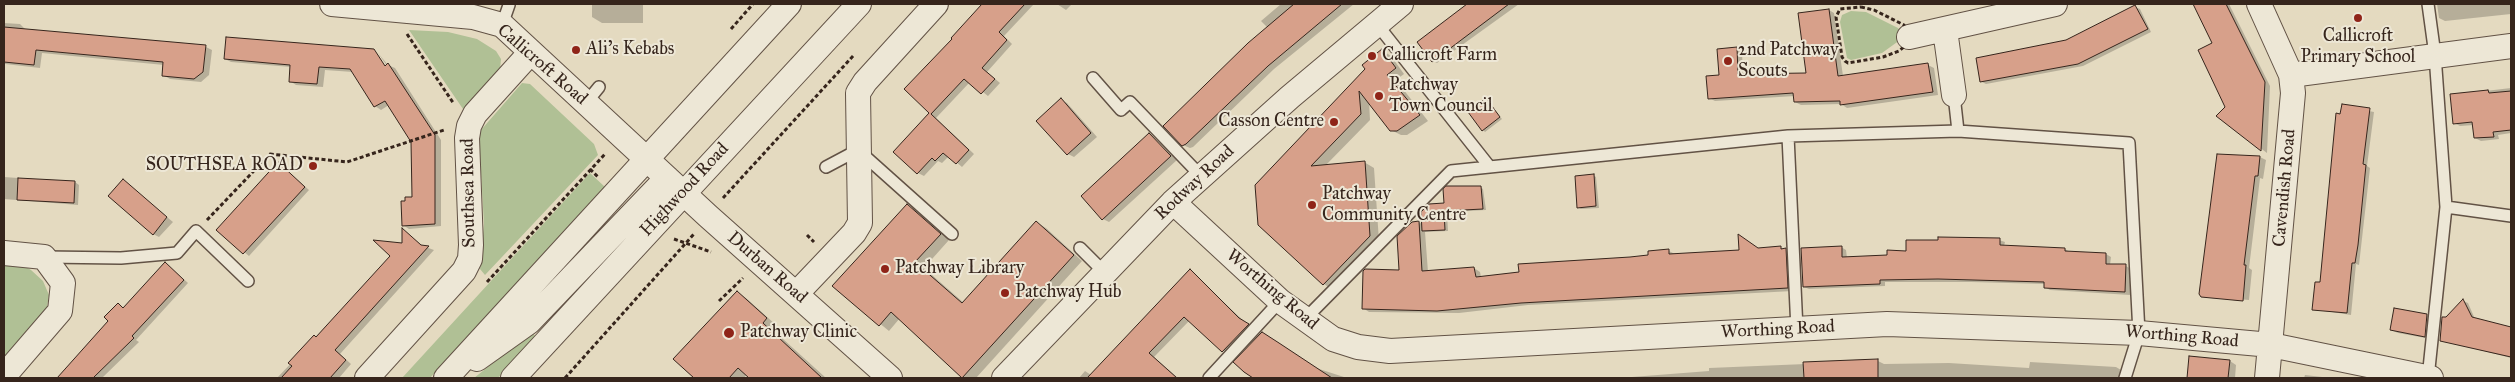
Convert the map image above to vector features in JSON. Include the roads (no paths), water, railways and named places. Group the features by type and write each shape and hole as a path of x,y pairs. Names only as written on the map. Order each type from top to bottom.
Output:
{"street":[{"name":"Callicroft Road","path":"332,4 473,17 506,15 532,52 593,95 622,136 675,185"},
{"name":"Highwood Road","path":"448,378 789,4"},
{"name":"Highwood Road","path":"448,378 529,322 675,185 858,4"},
{"path":"796,294 854,233 860,223 858,93 865,82 936,4"},
{"name":"Rodway Road","path":"1004,378 1173,202 1376,23 1401,4"},
{"path":"1909,37 2055,4"},
{"name":"Cavendish Road","path":"2260,4 2291,75 2293,92 2268,378"},
{"path":"1945,30 1954,95"},
{"path":"2291,75 2511,46"},
{"name":"Southsea Road","path":"367,378 464,271 470,259 468,126 475,114 532,52"},
{"name":"Highwood Road","path":"513,378 675,185"},
{"name":"Durban Road","path":"675,185 890,378"},
{"name":"Worthing Road","path":"1173,202 1280,302 1333,339 1358,347 1390,351 1887,324 2139,332 2271,344 2429,378"},
{"path":"4,254 44,257 63,283 60,311 4,376"}],"lane":[{"path":"2428,4 2435,55 2446,207 2429,378"},
{"path":"1376,23 1489,166"},
{"path":"1093,78 1121,110 1130,102 1201,176"},
{"path":"1954,95 1958,131"},
{"path":"1304,320 1451,170 1788,136 1958,131 2129,143 2139,332 2125,378"},
{"path":"1788,136 1797,330"},
{"path":"826,167 858,150 952,234"},
{"path":"2446,207 2511,216"},
{"path":"44,257 121,258 177,253 196,231 248,281"},
{"path":"1080,248 1105,273"},
{"path":"1209,378 1280,302"}],"place":[{"name":"Callicroft Primary School","path":"2358,18"},
{"name":"Ali's Kebabs","path":"576,50"},
{"name":"Callicroft Farm","path":"1372,56"},
{"name":"2nd Patchway Scouts","path":"1728,61"},
{"name":"Patchway Town Council","path":"1379,96"},
{"name":"Casson Centre","path":"1334,122"},
{"name":"SOUTHSEA ROAD","path":"313,166"},
{"name":"Patchway Community Centre","path":"1312,205"},
{"name":"Patchway Library","path":"885,269"},
{"name":"Patchway Hub","path":"1005,293"},
{"name":"Patchway Clinic","path":"729,333"}]}
